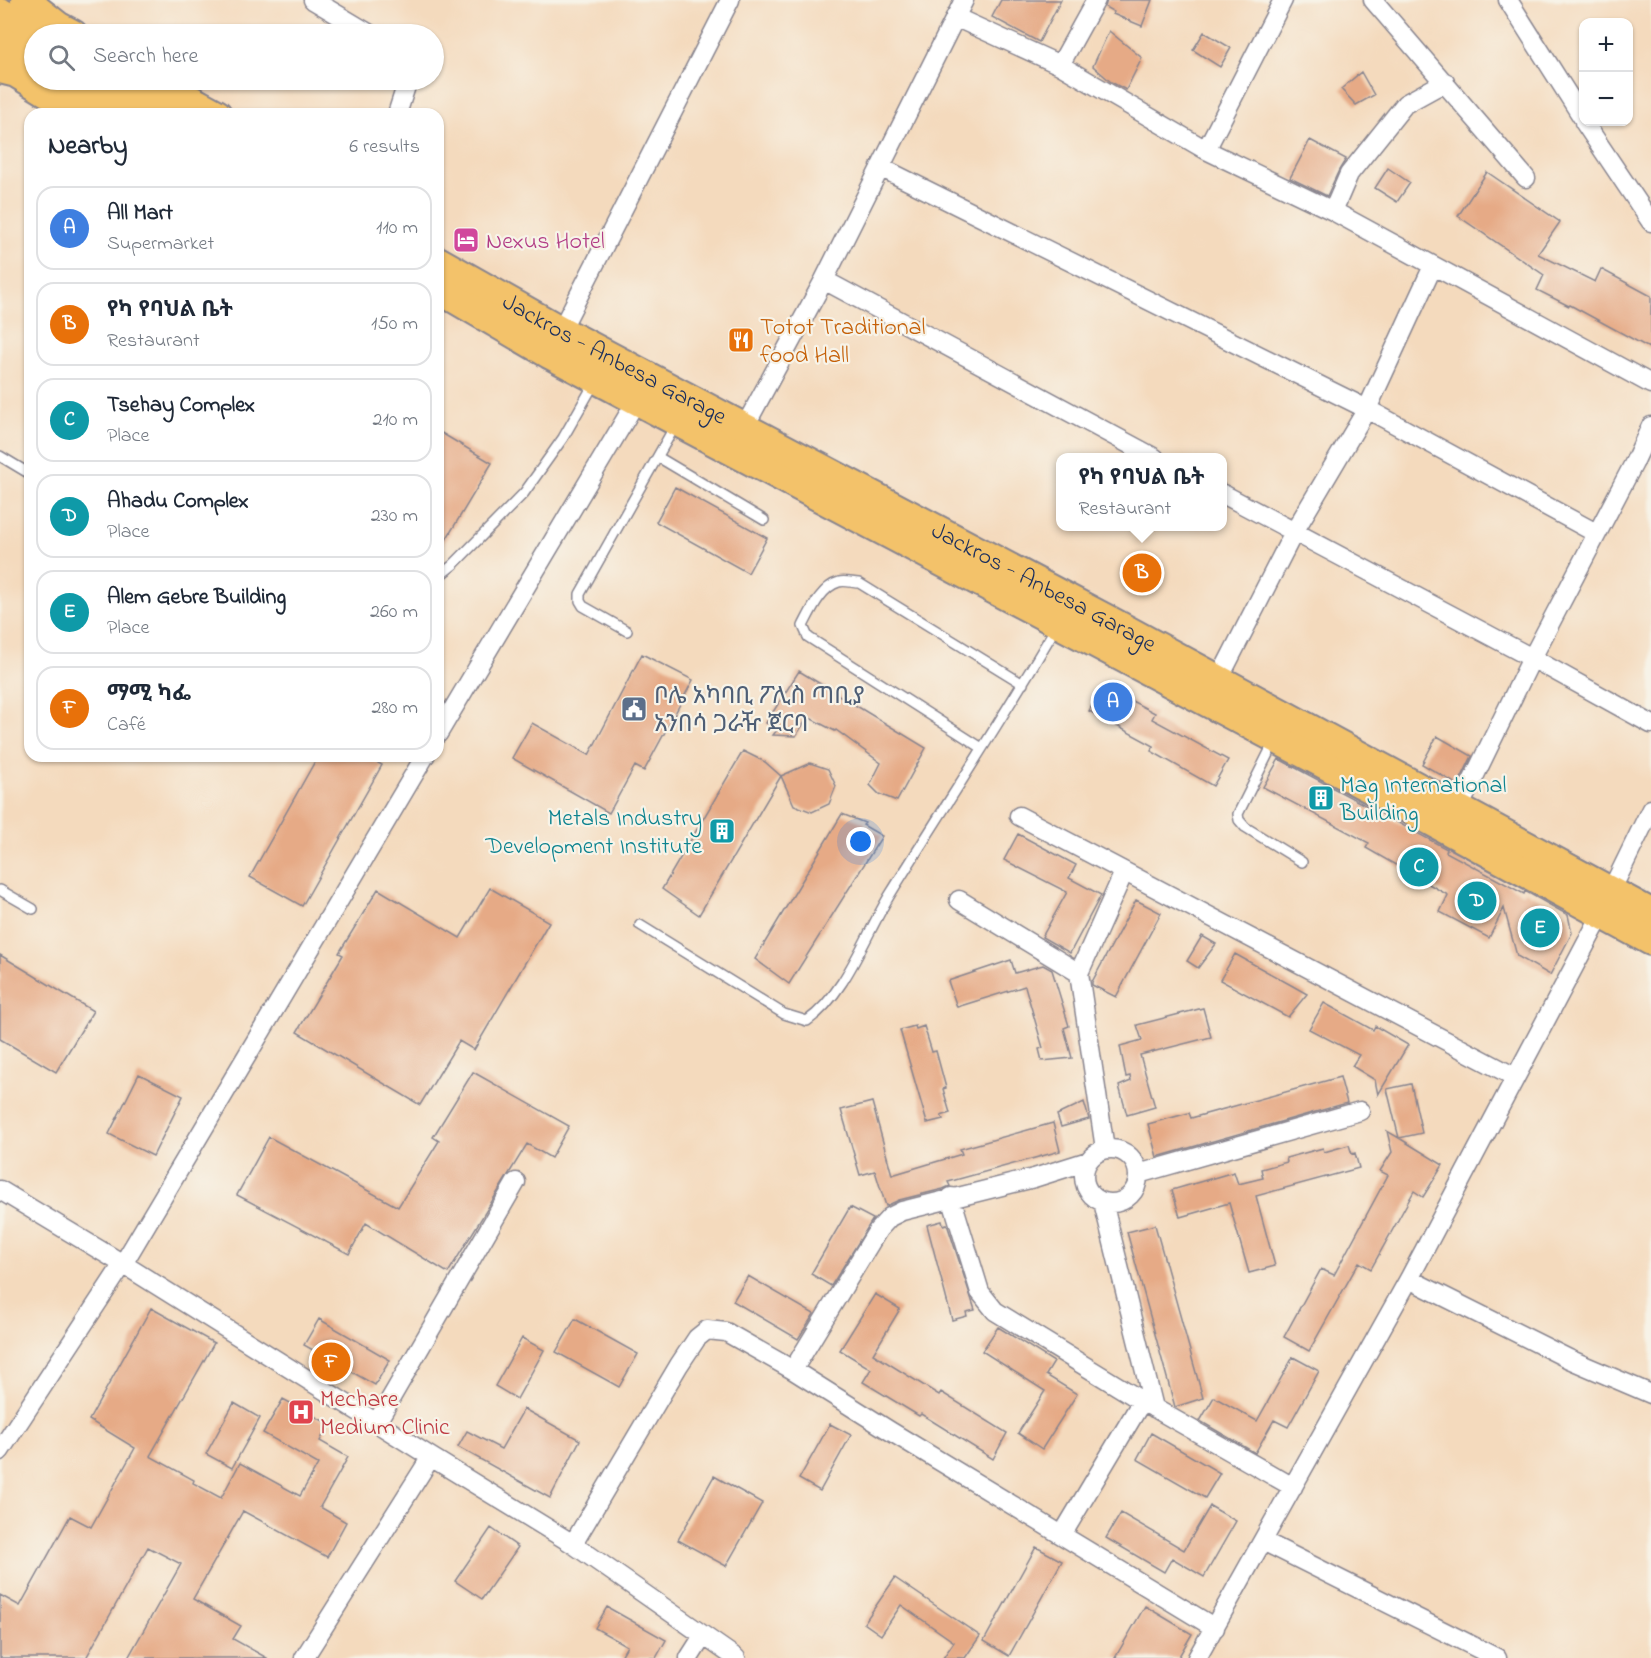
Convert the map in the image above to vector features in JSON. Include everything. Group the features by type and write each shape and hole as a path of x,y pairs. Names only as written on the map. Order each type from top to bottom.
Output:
{"main road":[{"path":"25,0 55,24"},
{"path":"0,12 24,25"},
{"path":"0,40 24,53"},
{"path":"0,69 16,73 24,78"},
{"path":"44,90 73,108"},
{"path":"90,90 122,108"},
{"path":"137,90 168,108"},
{"path":"173,90 206,108"},
{"name":"Jackros - Anbesa Garage","path":"444,265 555,342 744,428 966,560 1220,679 1368,761 1459,808 1606,902 1651,913"},
{"path":"444,292 555,342 597,379 677,422 966,560 1058,623 1522,869 1606,902 1651,941"}],"street":[{"path":"313,0 353,24"},
{"path":"555,342 730,0"},
{"path":"744,428 824,280 964,0"},
{"path":"1060,64 1096,0"},
{"path":"1206,150 1283,0"},
{"path":"1373,0 1526,178"},
{"path":"1508,0 1579,113"},
{"path":"955,17 1060,64 1206,150 1333,211 1651,384"},
{"path":"1333,211 1349,174 1405,105 1444,82"},
{"path":"399,108 405,90"},
{"path":"1587,126 1651,222"},
{"path":"880,167 1367,409 1596,533"},
{"path":"1220,679 1294,532 1367,409 1433,266"},
{"path":"824,280 1146,453"},
{"path":"444,724 637,400"},
{"path":"1459,808 1532,658 1651,426"},
{"path":"1227,496 1532,658 1651,724"},
{"path":"0,1451 123,1264 421,762"},
{"path":"1197,1658 1409,1279 1606,902 1651,809"},
{"path":"1019,816 1515,1077"},
{"path":"1105,1149 1079,973 1124,872"},
{"path":"959,900 1079,973"},
{"path":"1138,1174 1360,1111"},
{"path":"1105,1149 1116,1149 1127,1154 1135,1162 1138,1174 1137,1184 1131,1193 1123,1200 1113,1203 1103,1202 1093,1196 1084,1180 1084,1170 1088,1161 1105,1149"},
{"path":"793,1370 878,1230 890,1217 902,1210 1034,1178 1088,1161"},
{"path":"377,1422 516,1182"},
{"path":"0,1190 123,1264 573,1545 736,1658"},
{"path":"951,1197 980,1292 995,1311 1148,1405 1293,1487"},
{"path":"1062,1535 1148,1405 1103,1202"},
{"path":"1409,1279 1569,1359 1651,1394"},
{"path":"573,1545 697,1338 707,1330 726,1332 793,1370 1215,1628"},
{"path":"304,1658 431,1457"},
{"path":"1263,1541 1497,1658"},
{"path":"689,1658 703,1636"}],"lane":[{"path":"444,573 524,493 563,438 597,379"},
{"path":"627,631 583,606 580,594 677,422"},
{"path":"0,456 24,470"},
{"path":"658,457 764,520"},
{"path":"982,748 808,637 803,626 819,597 841,581 859,583 1023,684"},
{"path":"640,925 784,1014 807,1021 821,1011 837,991 889,896 1023,684 1058,623"},
{"path":"1276,738 1250,787 1238,814 1239,820 1245,827 1302,862"},
{"path":"0,890 33,909"}],"building":[{"path":"1001,0 1061,0 1039,42 992,17"},
{"path":"1107,0 1152,0 1142,26 1113,14 1114,12 1105,7"},
{"path":"1109,31 1142,58 1126,90 1111,82 1093,66"},
{"path":"1204,32 1231,48 1220,67 1193,50"},
{"path":"1361,72 1374,95 1356,105 1341,89"},
{"path":"1310,140 1346,159 1327,196 1290,178"},
{"path":"1388,168 1410,183 1397,202 1375,188"},
{"path":"1487,172 1560,222 1538,254 1595,282 1601,269 1651,296 1651,349 1570,305 1537,290 1544,275 1458,216"},
{"path":"444,435 492,463 444,543"},
{"path":"675,487 767,538 748,573 656,522"},
{"path":"642,654 693,680 644,771 635,766 609,813 512,758 532,723 589,755"},
{"path":"799,671 926,748 897,801 879,794 870,785 881,763 836,730 808,717 796,736 773,735 778,729 766,723"},
{"path":"1103,686 1155,713 1152,719 1228,760 1213,786 1151,751 1154,746 1089,711"},
{"path":"1437,736 1472,756 1458,785 1422,764"},
{"path":"743,751 765,762 781,776 699,915 662,889"},
{"path":"1279,759 1447,849 1446,852 1568,915 1572,933 1550,975 1517,956 1504,908 1489,938 1440,912 1448,895 1366,848 1369,843 1263,787"},
{"path":"315,762 376,762 382,765 302,906 250,877"},
{"path":"810,763 828,769 836,786 829,804 812,812 794,805 781,776"},
{"path":"842,814 865,823 863,825 882,836 789,984 755,959"},
{"path":"1018,834 1076,865 1069,878 1101,895 1070,953 1042,937 1067,892 1004,860"},
{"path":"490,888 549,922 474,1050 459,1041 420,1105 297,1032 343,955 339,953 378,889 460,938"},
{"path":"1136,900 1161,913 1116,997 1092,985 1092,982"},
{"path":"1202,936 1216,944 1198,968 1187,961"},
{"path":"1235,954 1307,994 1288,1017 1220,980"},
{"path":"0,955 93,1011 56,1072 0,1039"},
{"path":"1011,960 1015,973 1043,965 1052,970 1069,1026 1064,1028 1072,1058 1042,1061 1039,1049 1043,1048 1025,986 957,1007 948,981"},
{"path":"1324,1003 1373,1030 1375,1026 1408,1045 1378,1095 1375,1080 1352,1066 1359,1055 1309,1029"},
{"path":"1203,1008 1211,1037 1140,1055 1155,1107 1127,1115 1119,1086 1131,1081 1130,1076 1126,1077 1120,1046 1142,1040 1137,1025"},
{"path":"915,1026 916,1029 924,1026 932,1052 936,1051 950,1113 941,1116 943,1119 927,1123 900,1030"},
{"path":"473,1072 569,1126 551,1158 527,1144 448,1273 366,1223 349,1254 237,1195 269,1137 398,1207 439,1141 433,1137"},
{"path":"139,1074 183,1096 153,1156 109,1134"},
{"path":"1340,1077 1347,1103 1157,1157 1148,1124 1189,1113 1191,1118"},
{"path":"1411,1084 1422,1133 1399,1138 1387,1089"},
{"path":"872,1102 892,1175 962,1154 960,1149 1053,1123 1060,1151 948,1182 950,1186 943,1189 899,1200 886,1206 875,1171 860,1175 841,1110"},
{"path":"1084,1102 1089,1119 1061,1127 1057,1115"},
{"path":"1387,1131 1443,1165 1423,1197 1414,1191 1371,1269 1359,1262 1309,1351 1284,1337 1321,1269 1334,1275 1388,1175 1380,1171 1392,1152"},
{"path":"1349,1145 1352,1154 1355,1153 1359,1168 1256,1196 1275,1266 1249,1273 1229,1203 1180,1217 1172,1190 1234,1172 1238,1184 1263,1178 1261,1169 1287,1162 1286,1158 1323,1148 1324,1152"},
{"path":"850,1207 873,1219 831,1286 811,1274"},
{"path":"942,1221 943,1225 947,1224 975,1310 966,1312 967,1316 952,1320 927,1225"},
{"path":"1155,1225 1203,1398 1175,1407 1127,1232"},
{"path":"748,1276 814,1314 798,1339 733,1301"},
{"path":"875,1294 900,1309 873,1354 939,1395 941,1392 1007,1433 993,1459 921,1414 919,1416 863,1382 871,1369 840,1350"},
{"path":"151,1308 214,1343 150,1456 221,1498 240,1463 300,1496 318,1464 263,1433 283,1399 329,1424 320,1441 348,1457 320,1507 346,1522 327,1557 243,1511 193,1599 241,1626 233,1639 267,1658 128,1658 181,1564 148,1547 86,1658 0,1658 0,1595 20,1606 70,1516 91,1527 135,1448 89,1420"},
{"path":"319,1319 390,1360 375,1385 304,1345"},
{"path":"575,1319 638,1354 619,1387 556,1352"},
{"path":"998,1327 1054,1362 1046,1375 1077,1394 1042,1449 1018,1433 1045,1391 982,1351"},
{"path":"522,1338 544,1350 517,1399 495,1386"},
{"path":"1293,1357 1319,1371 1288,1427 1274,1420 1255,1453 1200,1421 1214,1397 1257,1421"},
{"path":"234,1403 260,1418 232,1468 206,1454"},
{"path":"524,1409 580,1440 550,1498 458,1447 467,1431 501,1449"},
{"path":"830,1424 851,1435 820,1491 799,1479"},
{"path":"1151,1433 1220,1473 1205,1498 1137,1459"},
{"path":"714,1476 762,1503 726,1566 678,1540"},
{"path":"1210,1506 1236,1521 1204,1577 1172,1558 1164,1572 1106,1538 1121,1513 1184,1550"},
{"path":"491,1528 518,1547 482,1599 455,1581"},
{"path":"1036,1547 1062,1561 1009,1656 984,1641"},
{"path":"895,1578 980,1636 965,1658 943,1658 954,1642 901,1605 881,1635 864,1623"},
{"path":"1145,1606 1192,1634 1178,1658 1115,1658"},
{"path":"607,1607 666,1640 656,1658 620,1658 627,1646 595,1628"}],"place":[{"name":"Nexus Hotel","path":"466,240"},
{"name":"Totot Traditional food Hall","path":"741,340"},
{"name":"የካ የባህል ቤት","path":"1142,573"},
{"name":"All Mart","path":"1113,702"},
{"name":"ቦሌ አካባቢ ፖሊስ ጣቢያ አንበሳ ጋራዥ ጀርባ","path":"634,709"},
{"name":"Mag International Building","path":"1321,798"},
{"name":"Metals Industry Development Institute","path":"722,831"},
{"name":"Tsehay Complex","path":"1419,867"},
{"name":"Ahadu Complex","path":"1477,901"},
{"name":"Alem Gebre Building","path":"1540,928"},
{"name":"ማሚ ካፌ","path":"331,1362"},
{"name":"Mechare Medium Clinic","path":"301,1412"}]}
